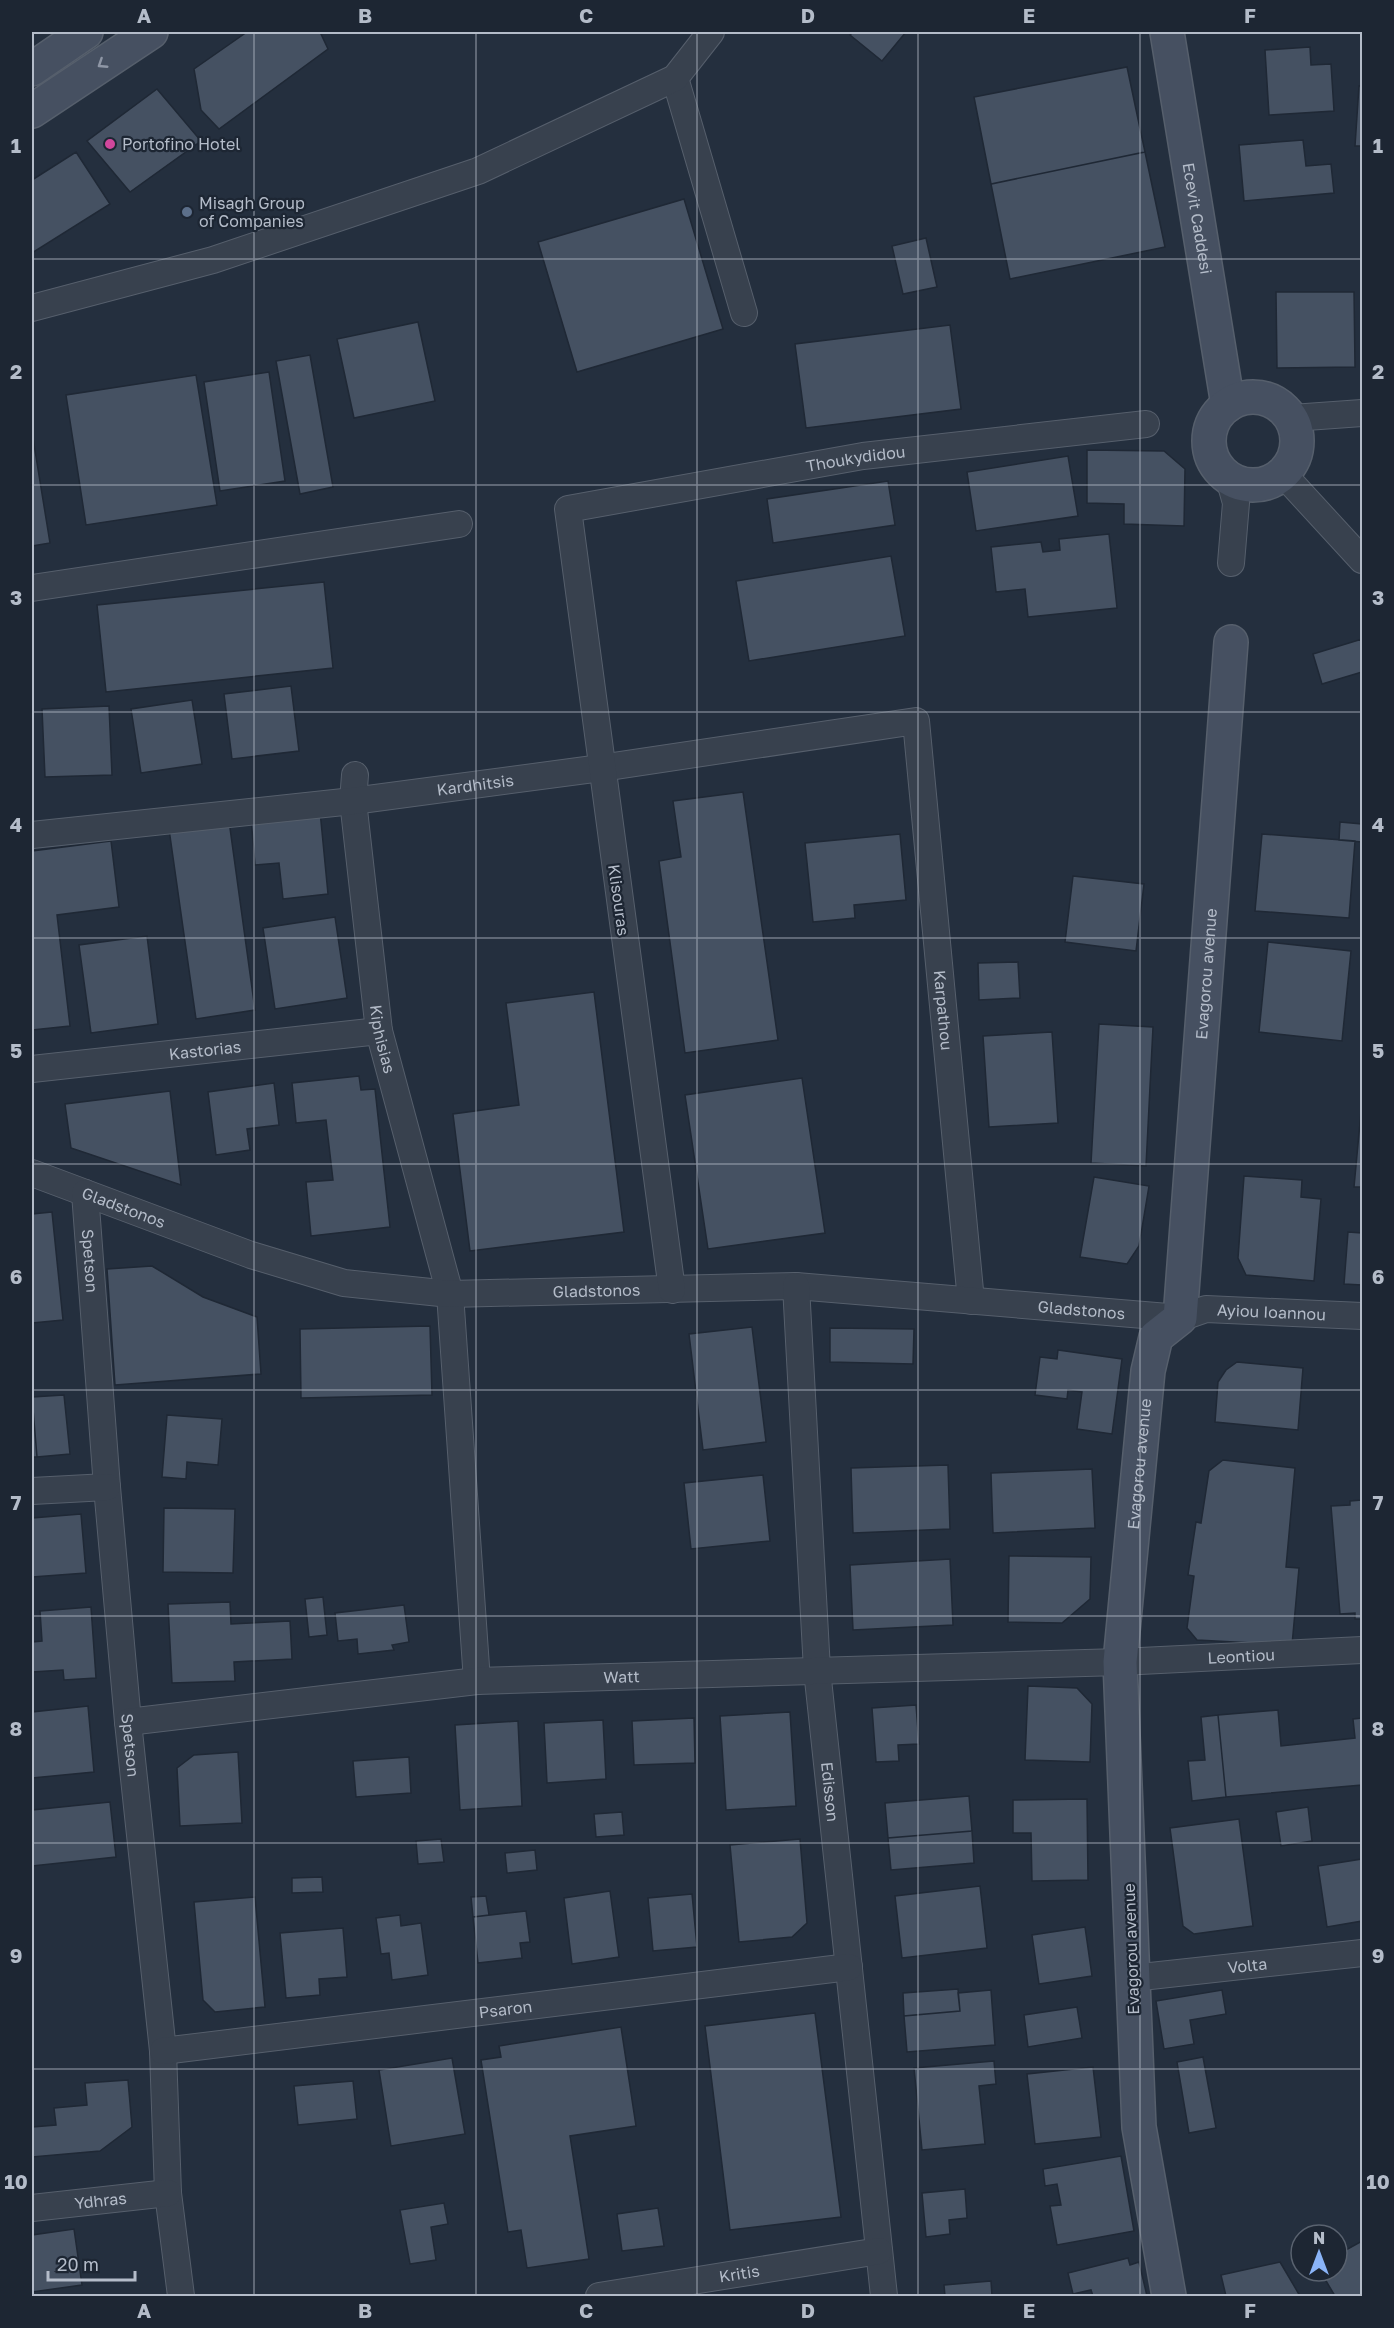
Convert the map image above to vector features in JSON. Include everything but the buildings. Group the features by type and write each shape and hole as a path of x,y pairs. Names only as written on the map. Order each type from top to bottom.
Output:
{"street":[{"path":"32,69 86,32"},
{"path":"32,111 151,32"},
{"path":"32,308 213,260 478,171 675,78 711,32"},
{"name":"Ecevit Caddesi","path":"1167,32 1227,405"},
{"path":"675,78 744,313"},
{"path":"1241,398 1270,399 1283,407 1292,418 1297,432 1298,448 1283,474 1270,482 1256,485 1242,484 1229,478 1218,468 1209,441 1211,427 1217,414 1227,405 1241,398"},
{"path":"1292,418 1362,413"},
{"name":"Thoukydidou","path":"568,509 863,456 1146,424"},
{"path":"1283,474 1362,560"},
{"path":"1229,478 1236,503 1232,563"},
{"name":"Klisouras","path":"568,509 672,1290"},
{"path":"32,588 459,524"},
{"name":"Evagorou avenue","path":"1169,2296 1139,2127 1120,1662 1148,1371 1156,1337 1180,1318 1231,642"},
{"name":"Kardhitsis","path":"32,835 353,801 601,768 916,721"},
{"name":"Karpathou","path":"916,721 970,1301"},
{"name":"Kiphisias","path":"355,775 353,801 379,1031 450,1293 477,1681"},
{"name":"Kastorias","path":"32,1069 379,1031"},
{"name":"Gladstonos","path":"32,1173 251,1255 344,1283 450,1293 796,1286 1180,1318"},
{"name":"Spetson","path":"85,1193 107,1487 128,1722 163,2051 168,2193 181,2296"},
{"name":"Edisson","path":"796,1286 817,1670 884,2296"},
{"name":"Ayiou Ioannou","path":"1180,1318 1206,1309 1362,1316"},
{"path":"32,1491 107,1487"},
{"name":"Leontiou","path":"1120,1662 1362,1650"},
{"name":"Watt","path":"128,1722 477,1681 1120,1662"},
{"name":"Volta","path":"1132,1978 1362,1953"},
{"name":"Psaron","path":"163,2051 849,1967"},
{"name":"Ydhras","path":"32,2208 168,2193"},
{"name":"Kritis","path":"599,2296 650,2292 879,2250"}],"place":[{"name":"Portofino Hotel","path":"110,144"},
{"name":"Misagh Group of Companies","path":"187,212"}]}
